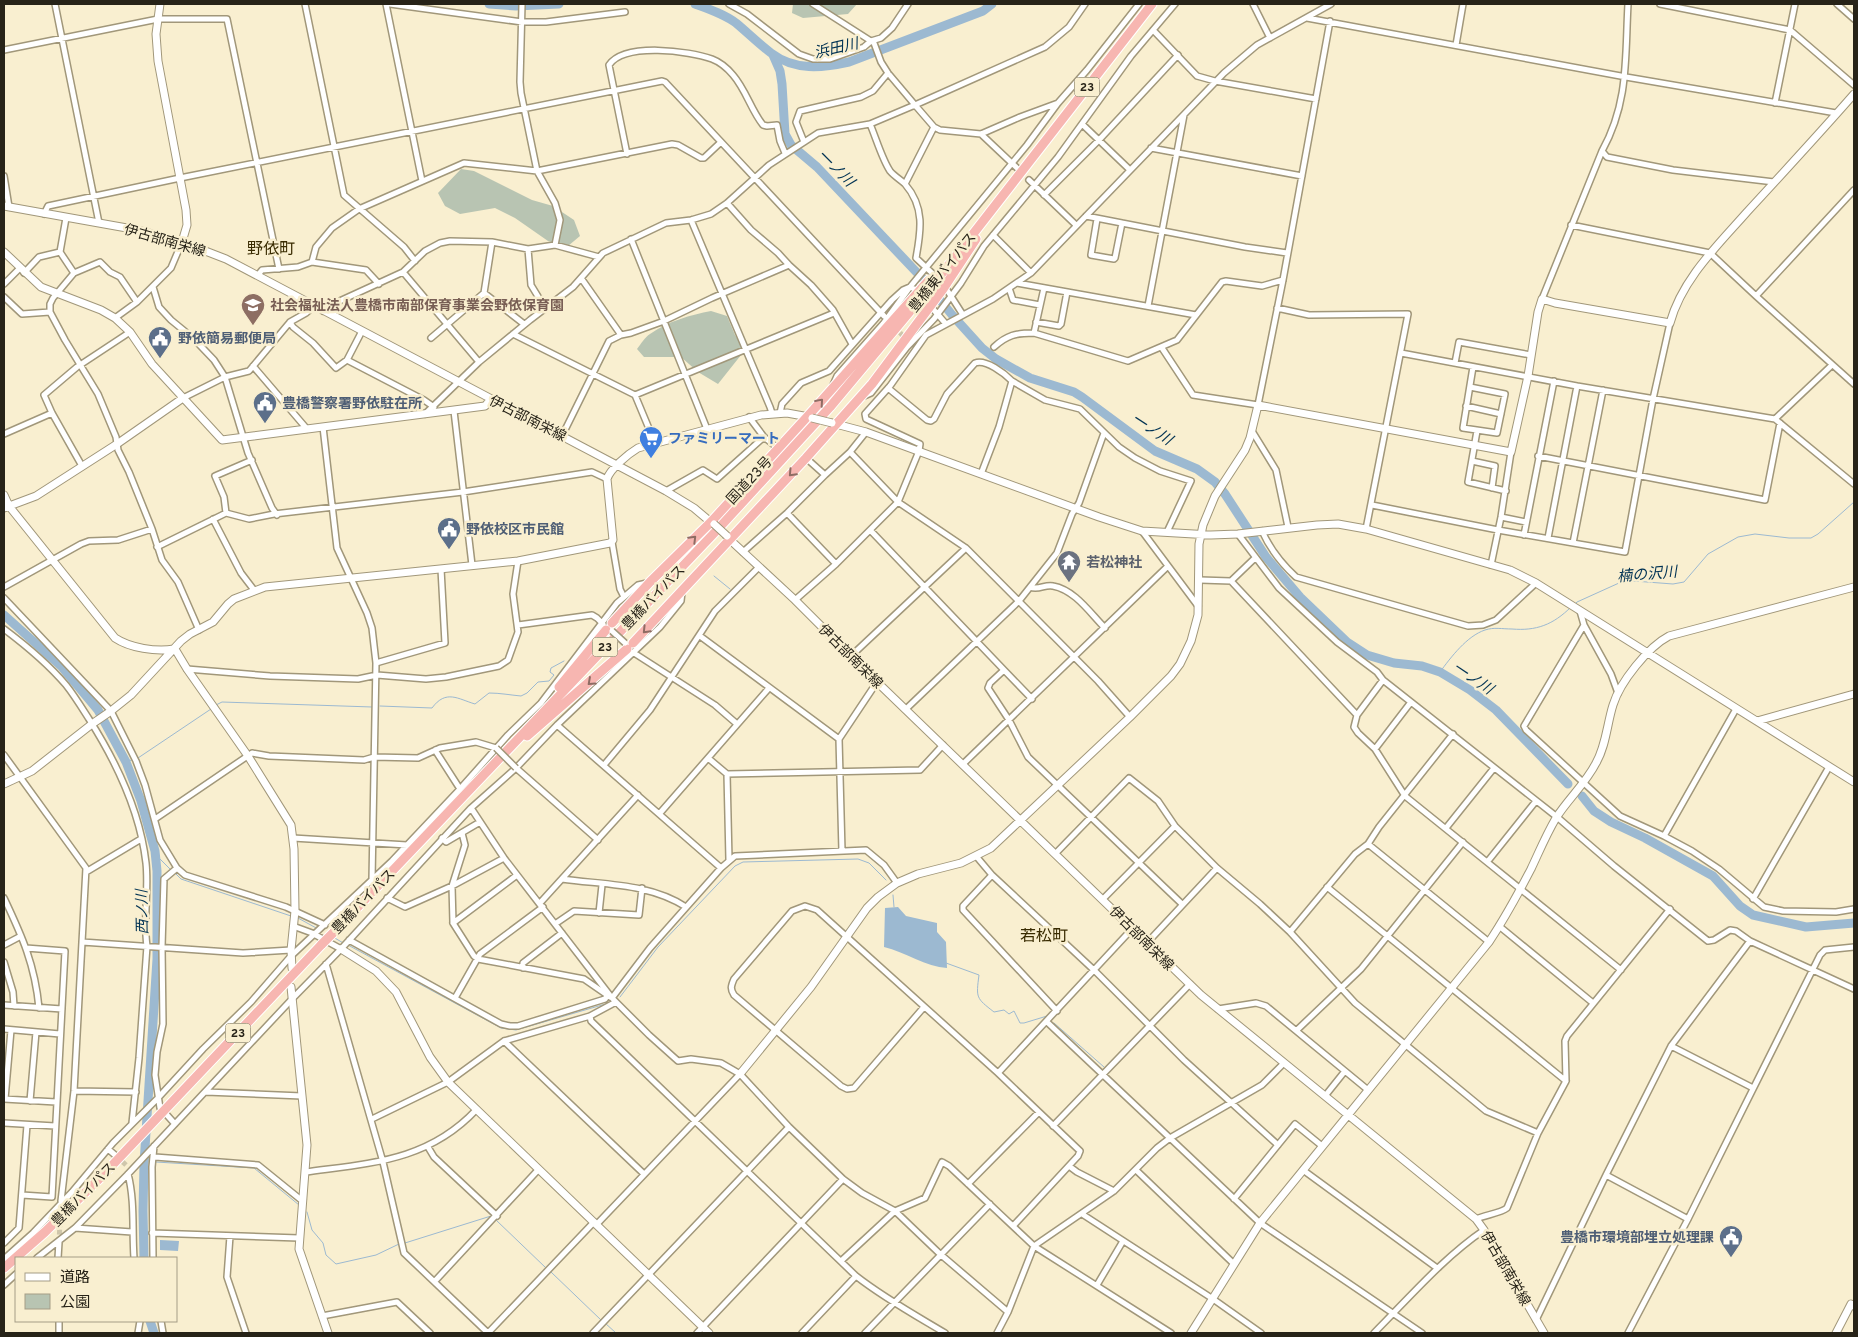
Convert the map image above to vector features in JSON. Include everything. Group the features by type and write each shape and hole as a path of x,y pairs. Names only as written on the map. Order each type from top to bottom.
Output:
{"highway":[{"name":"豊橋東バイパス","path":"933,276 940,267 952,261 1019,169 1152,4"},
{"name":"23","path":"493,765 631,648 728,538 806,458 834,423 859,397 933,306 1019,169"},
{"name":"23","path":"810,417 833,388 933,276"},
{"name":"豊橋東バイパス","path":"714,525 830,407 920,291"},
{"name":"国道23号","path":"714,525 778,448 810,417"},
{"name":"23","path":"517,739 608,627 650,582 714,525"},
{"name":"豊橋バイパス","path":"17,1257 45,1232 134,1142 493,765 714,525"},
{"name":"23","path":"21,1257 45,1232"},
{"name":"豊橋バイパス","path":"4,1268 15,1258"},
{"path":"4,1276 15,1264"}],"street":[{"path":"55,4 99,223"},
{"path":"115,318 137,302 171,268 187,225 156,45 160,4"},
{"path":"304,4 344,195 416,261"},
{"path":"386,4 422,180"},
{"path":"390,4 522,21 546,22 625,12"},
{"path":"522,4 520,82 537,171 555,203 560,220 555,245"},
{"path":"729,4 747,14 798,54 813,58 830,59 864,47 880,38 892,28 908,4"},
{"path":"425,414 479,362 524,324 573,287 603,253 666,223 691,220 711,214 727,203 754,177 786,153 818,133 870,124 1045,47 1069,28 1085,4"},
{"path":"833,388 833,381 883,324 912,285 1139,4"},
{"path":"859,397 870,393 951,297 984,246 1035,185 1131,56 1175,4"},
{"path":"1253,4 1270,38"},
{"path":"795,600 836,564 898,502 921,446 918,442 865,417 867,411 888,388 914,348 926,335 1009,288 1031,273 1215,81 1257,45 1331,4"},
{"path":"1456,44 1463,4"},
{"path":"1491,565 1506,491 1511,452 1532,355 1538,312 1571,225 1602,151 1612,133 1620,108 1626,77 1628,4"},
{"path":"1660,4 1790,30 1854,85"},
{"path":"1775,103 1795,4"},
{"path":"1836,4 1854,19"},
{"path":"816,5 872,42 888,73 934,127 940,130 981,134 1036,110 1058,103"},
{"path":"4,50 158,19 224,18 228,21 279,269"},
{"path":"1307,18 1456,44 1626,77 1836,113"},
{"path":"326,964 372,1119 404,1253 488,1333 740,1074 811,987 847,936 882,892 918,874 961,863 997,843 1171,676 1180,664 1191,641 1198,615 1200,534 1207,512 1215,496 1242,456 1252,431 1283,280 1330,21"},
{"path":"1153,30 1197,76 1316,99"},
{"path":"627,154 609,65 629,53 660,50 712,59 723,65 734,75 763,125 777,125 780,142 786,153"},
{"path":"1044,195 1099,140 1178,55"},
{"path":"802,143 796,122 800,111 860,97 873,91 888,73"},
{"path":"44,214 48,206 94,196 662,81 666,82 882,314"},
{"path":"1372,505 1524,535 1625,552 1654,398 1670,324 1678,300 1710,253 1836,113 1853,97"},
{"path":"1148,306 1184,114"},
{"path":"870,124 891,172 913,194 922,228 916,258 933,276"},
{"path":"1082,124 1130,170"},
{"path":"905,184 934,127"},
{"path":"981,134 1019,169"},
{"path":"312,262 316,247 332,228 359,208 464,163 537,171 675,144 704,158 721,142"},
{"path":"1151,148 1302,176"},
{"path":"1602,151 1607,157 1673,170 1774,182"},
{"path":"4,176 6,207"},
{"path":"1029,180 1076,225"},
{"path":"1756,296 1854,190"},
{"path":"727,203 751,230 811,285 834,313 852,344"},
{"name":"伊古部南栄線","path":"6,207 138,230 182,242 226,260 685,501 714,525 795,600 877,682 1103,899 1146,944 1190,984 1218,1009 1476,1219 1544,1333"},
{"path":"1086,216 1245,247 1287,253"},
{"path":"66,218 60,252 74,273"},
{"path":"1097,219 1092,256 1116,258 1122,223"},
{"path":"691,220 772,413"},
{"path":"1571,225 1710,253 1854,384"},
{"path":"993,235 1031,273"},
{"path":"631,239 708,429"},
{"path":"323,310 403,272 425,251 440,243 450,241 492,242 528,249 555,245 599,257"},
{"path":"431,338 484,293 492,242"},
{"path":"528,249 531,285 545,308"},
{"path":"4,252 40,287 101,310 115,318 130,332 152,364 222,440 454,411 485,406 491,399"},
{"path":"4,284 39,257 60,252"},
{"path":"137,302 120,277 110,272 100,262 74,273 56,294 50,304 50,312 98,394 118,450 152,529 162,560 178,582 199,630"},
{"path":"258,276 262,270 298,267 312,262 366,270 379,284"},
{"path":"562,436 609,340 664,321 789,265"},
{"path":"403,272 479,362"},
{"path":"581,278 621,335"},
{"path":"994,347 1003,338 1022,333 1034,333 1124,361 1162,348 1177,340 1222,282 1262,286 1283,280"},
{"path":"1017,283 1196,315"},
{"path":"780,413 782,404 801,383 829,371 903,290 912,285"},
{"path":"912,285 920,291"},
{"path":"153,287 159,307 209,354 225,377 243,438 272,508 277,514"},
{"path":"1009,288 1013,300 1040,305"},
{"path":"1034,333 1044,288"},
{"path":"945,289 963,315"},
{"path":"1036,322 1059,326 1067,292"},
{"path":"484,293 524,324"},
{"path":"4,297 22,314 50,312"},
{"path":"1542,299 1670,324"},
{"path":"6,507 36,496 117,444 183,398 225,377 249,371 290,322 314,306"},
{"path":"933,306 947,324"},
{"path":"1277,308 1309,314 1408,314 1366,529"},
{"path":"635,394 834,313"},
{"path":"290,322 336,368 347,360 362,331"},
{"path":"82,466 52,414 44,395 82,365 130,332"},
{"path":"513,334 635,394 655,443"},
{"path":"1455,363 1459,342 1532,355"},
{"path":"1162,348 1192,395 1258,405 1511,452"},
{"path":"1401,353 1577,386 1775,419 1854,484"},
{"path":"347,360 434,407"},
{"path":"888,388 927,420 931,421 934,419 947,394 975,363 980,362 1006,375 1012,381 1045,400 1080,409 1119,447 1135,458 1160,471 1190,481 1167,532"},
{"path":"1775,419 1832,365"},
{"path":"253,366 307,429"},
{"path":"1470,387 1505,394 1497,433 1462,428 1473,367"},
{"path":"981,474 998,428 1012,381"},
{"path":"1524,535 1554,381"},
{"path":"1548,538 1577,386"},
{"path":"1573,543 1603,390"},
{"path":"1466,406 1501,414"},
{"path":"454,411 472,565"},
{"path":"624,597 620,589 612,542 614,540 608,475 632,452 655,443 749,417 772,413 810,417 866,432 1142,531 1240,534 1288,527 1338,524 1366,529 1510,570 1536,583 1647,651 1854,782"},
{"path":"4,434 52,414"},
{"path":"749,417 764,437 778,448"},
{"path":"1538,456 1765,500 1780,423"},
{"path":"323,427 337,548 356,587 372,628 376,663 372,880"},
{"path":"1252,431 1276,470 1288,527"},
{"path":"1477,431 1469,484 1506,491"},
{"path":"743,552 787,513 850,452 866,432"},
{"path":"906,709 1019,601 1057,553 1075,508 1079,503 1104,433"},
{"path":"666,491 703,470 717,479 764,437"},
{"path":"850,452 898,502 966,548 1098,681 1130,716"},
{"path":"806,458 825,476"},
{"path":"226,513 224,497 215,476 252,460"},
{"path":"1472,462 1496,466 1492,488"},
{"path":"157,547 226,513 249,519 463,492 592,472 607,479"},
{"path":"4,495 6,507 54,560 115,638 128,645 166,650 175,649"},
{"path":"787,513 836,564"},
{"path":"1501,517 1526,522"},
{"path":"213,519 241,573 254,590"},
{"path":"4,587 81,544 89,541 118,540 152,529"},
{"path":"870,531 1032,699"},
{"path":"1142,531 1198,607"},
{"path":"1260,531 1296,577 1468,626 1483,625 1496,620 1536,583"},
{"path":"1240,534 1255,558 1279,588 1337,642 1557,817 1614,866 1708,941 1714,940 1730,930 1750,942 1854,989"},
{"path":"4,784 32,771 92,724 112,711 190,634 213,622 234,599 254,590 265,587 518,561 612,542"},
{"path":"851,656 966,548"},
{"path":"1231,581 1255,558"},
{"path":"187,669 270,676 341,679 358,679 377,675 426,679 446,677 499,666 508,660 518,632 513,594 518,561"},
{"path":"963,764 1168,566"},
{"path":"604,765 650,710 715,611 759,567"},
{"path":"376,663 445,644 441,569"},
{"path":"1200,580 1231,581 1357,715"},
{"path":"4,1259 33,1233 72,1192 108,1148 251,1002 291,953 316,934 372,880 460,789 608,627 624,597 638,585 650,582"},
{"path":"1030,587 1035,589 1052,585 1074,596 1105,628"},
{"path":"1191,1333 1260,1223 1489,942 1521,889 1557,817 1584,783 1600,755 1618,693 1647,651 1660,640 1669,636 1854,587"},
{"path":"4,598 112,711 135,759 160,840 176,869 185,875 295,912 324,926"},
{"path":"1579,610 1584,625 1611,674 1618,693"},
{"path":"518,625 592,615 631,648 672,678 715,705 737,724"},
{"path":"1584,625 1524,726 1526,730 1620,816 1664,836 1706,860 1764,907 1783,911 1836,912 1854,909"},
{"path":"4,629 65,685 106,744 129,796 142,838 146,864 146,946 133,1122"},
{"path":"700,636 839,739"},
{"path":"38,1257 75,1228 130,1172 342,948 470,808 516,768 631,648"},
{"path":"175,649 248,756 291,825 295,912 291,953 292,968"},
{"path":"1004,670 990,683 988,688 1010,720 1028,757 1182,904"},
{"path":"1383,680 1357,715 1354,728 1375,749 1405,796 1621,970"},
{"path":"842,851 839,739 877,682"},
{"path":"660,814 769,688"},
{"path":"1757,721 1854,694"},
{"path":"1375,749 1411,702"},
{"path":"1664,836 1736,709"},
{"path":"557,725 721,868"},
{"path":"1290,932 1355,854 1368,844 1379,827 1453,734"},
{"path":"155,819 252,753 269,756 364,760 374,757 418,758 440,748 476,742 496,748 598,840"},
{"path":"708,758 727,774 920,770 943,744"},
{"path":"435,750 460,789"},
{"path":"4,755 84,865 86,872 74,1091 61,1202"},
{"path":"1754,899 1829,767"},
{"path":"1446,828 1494,768"},
{"path":"727,774 729,860"},
{"path":"1056,854 1129,778 1158,801 1176,826 1217,868 1290,932 1355,1003 1486,1111 1538,1133"},
{"path":"455,998 480,954 541,905 638,795"},
{"path":"1488,861 1536,801"},
{"path":"470,808 504,858 612,999"},
{"path":"442,838 446,842 480,822"},
{"path":"1103,899 1176,826"},
{"path":"462,833 464,845 452,886 453,922 474,956 478,959 584,979 612,999 678,1061 690,1059 721,1063 740,1074 789,1127 843,1179 862,1193 895,1211 940,1254 1008,1312"},
{"path":"86,872 142,838"},
{"path":"293,838 407,845"},
{"path":"1297,1030 1361,969 1463,842"},
{"path":"1368,844 1489,942"},
{"path":"372,1119 448,1082 504,1042 590,1016 612,999 650,948 729,860 741,855 866,850 884,865 897,883"},
{"path":"976,856 992,875 1095,971 1184,1060 1278,1145"},
{"path":"387,898 404,907 452,886 504,858"},
{"path":"1146,944 1217,868"},
{"path":"160,1108 156,1099 156,1075 157,1052 163,1024 161,947 164,879 176,869"},
{"path":"453,922 517,875"},
{"path":"992,875 963,906 963,910 1057,1011"},
{"path":"562,880 642,888 674,899 686,908"},
{"path":"599,913 602,885"},
{"path":"1327,887 1566,1081"},
{"path":"555,924 574,911 639,915 642,888"},
{"path":"4,898 33,968 39,1008"},
{"path":"924,1007 854,1088 847,1089 841,1086 734,995 731,991 731,985 734,979 792,911 805,906 817,910 998,1073 1080,1151 1070,1166 1014,1225"},
{"path":"1476,1219 1507,1208 1538,1133 1566,1081 1565,1041 1670,909"},
{"path":"4,914 10,911"},
{"path":"294,924 342,948 376,971 396,992 430,1057 448,1082 709,1333"},
{"path":"1499,926 1594,1003"},
{"path":"998,1073 1095,971 1132,929"},
{"path":"522,968 523,963 562,933"},
{"path":"4,945 21,936"},
{"path":"348,941 501,1024 510,1026 518,1026 587,1004 612,999"},
{"path":"82,942 243,953 291,953"},
{"path":"1536,1320 1671,1046 1750,942"},
{"path":"1628,1333 1688,1219 1820,955 1825,950 1854,947"},
{"path":"22,1195 52,1197 65,950 26,948"},
{"path":"4,962 13,992 14,1006"},
{"path":"1053,1126 1190,984"},
{"path":"291,987 307,1145 304,1200 299,1238 301,1256 328,1333"},
{"path":"1218,1009 1262,1004 1266,1006 1368,1090"},
{"path":"4,1006 62,1009"},
{"path":"590,1016 591,1020 856,1276 874,1290 945,1333"},
{"path":"1047,1022 1260,1223 1422,1333"},
{"path":"4,1030 60,1034"},
{"path":"11,1030 4,1099 56,1102"},
{"path":"30,1101 36,1032"},
{"path":"504,1042 644,1174"},
{"path":"1671,1046 1753,1088"},
{"path":"997,1333 1008,1312 1034,1246 1114,1191 1157,1148 1170,1138 1262,1085 1284,1063"},
{"path":"1324,1096 1345,1071"},
{"path":"74,1091 136,1092"},
{"path":"206,1092 302,1096"},
{"path":"306,1172 383,1162 428,1147 476,1110"},
{"path":"968,1184 1039,1112"},
{"path":"166,1114 175,1124"},
{"path":"4,1124 55,1126"},
{"path":"1234,1199 1295,1124 1322,1146"},
{"path":"4,1243 19,1228 27,1125"},
{"path":"593,1333 789,1127"},
{"path":"428,1147 434,1157 496,1216"},
{"path":"108,1148 115,1155"},
{"path":"152,1148 154,1157 152,1167 152,1257"},
{"path":"154,1157 258,1165 300,1199 304,1200"},
{"path":"841,1260 895,1211 925,1198 942,1162 949,1166 1014,1225 1034,1246 1171,1333"},
{"path":"126,1165 130,1172 132,1189 134,1257"},
{"path":"1070,1166 1077,1172 1114,1191"},
{"path":"435,1282 538,1170"},
{"path":"1136,1170 1234,1264"},
{"path":"1303,1170 1437,1268"},
{"path":"1606,1175 1688,1219"},
{"path":"697,1333 843,1179"},
{"path":"865,1333 990,1204"},
{"path":"1082,1214 1213,1298 1261,1333"},
{"path":"75,1228 132,1232"},
{"path":"1374,1333 1437,1268 1484,1230"},
{"path":"152,1234 299,1238"},
{"path":"230,1236 227,1273 246,1333"},
{"path":"1096,1285 1123,1241"},
{"path":"58,1257 59,1242"},
{"path":"4,1285 15,1275"},
{"path":"802,1333 856,1276"},
{"path":"322,1316 397,1302 430,1333"},
{"path":"1836,1333 1851,1304 1854,1306"}],"green space":[{"path":"793,4 857,4 848,14 803,18 792,13"},
{"path":"461,169 474,171 532,200 553,206 574,220 580,236 568,246 548,241 515,218 495,208 460,214 445,206 438,193"},
{"path":"711,311 727,316 735,335 745,350 718,384 698,372 681,357 644,357 637,349 648,335 664,325"}],"water":[{"path":"898,907 906,916 937,923 937,932 946,942 947,968 931,965 884,947 885,908"},
{"path":"160,1240 179,1241 178,1251 160,1250"}],"waterway":[{"name":"浜田川","path":"489,4 516,6 559,4"},
{"name":"浜田川","path":"695,4 716,12 736,23 780,59 799,65 819,67 849,62 983,11 992,4"},
{"name":"一ノ川","path":"773,55 780,71 785,134 791,145 817,167 923,279 982,348 996,359 1030,378 1074,392 1155,451 1197,469 1215,482 1225,494 1266,557 1300,597 1347,642 1367,655 1394,663 1422,666 1440,672 1470,690 1496,710 1568,784"},
{"name":"楠の沢川","path":"1574,605 1619,583 1634,581 1673,584 1684,582 1708,554 1738,537 1755,534 1789,538 1811,538 1854,502"},
{"path":"714,576 730,589"},
{"name":"楠の沢川","path":"1440,672 1460,648 1478,633 1498,628 1529,629 1544,626 1558,618 1571,607"},
{"name":"西ノ川","path":"4,615 62,667 98,710 126,762 141,801 155,851 157,871 157,959 144,1164 144,1257"},
{"path":"380,706 432,708 437,702 447,697 458,698 475,704 489,693 521,696 538,682 549,681 554,675 550,672 551,668 564,661"},
{"path":"216,705 222,702 372,707"},
{"path":"138,758 211,709"},
{"path":"126,762 134,759"},
{"name":"一ノ川","path":"1582,796 1594,811 1611,822 1645,838 1713,876 1740,906 1753,915 1806,927 1854,923"},
{"path":"155,854 171,870"},
{"path":"620,997 658,947 735,866 743,862 858,859 869,863 886,880"},
{"path":"174,872 181,879 291,916"},
{"path":"893,895 894,907"},
{"path":"298,918 318,929"},
{"path":"333,937 345,944"},
{"path":"348,945 501,1028 516,1030 609,1003"},
{"path":"946,963 979,975 979,997 994,1012 1004,1010 1009,1014 1014,1011 1020,1023 1047,1016"},
{"path":"1054,1023 1104,1067"},
{"path":"156,1162 254,1168 299,1205"},
{"path":"307,1212 312,1230 323,1243 326,1255 336,1264 376,1255 399,1244"},
{"path":"405,1243 491,1216"},
{"path":"496,1220 546,1268"},
{"path":"551,1272 601,1320"},
{"name":"西ノ川","path":"150,1322 154,1333"},
{"path":"605,1323 616,1333"}],"tunnel":[{"path":"895,327 912,346"},
{"path":"117,1157 126,1165"},
{"path":"59,1242 61,1203"}],"place":[{"name":"社会福祉法人豊橋市南部保育事業会野依保育園","path":"253,326"},
{"name":"野依簡易郵便局","path":"160,359"},
{"name":"豊橋警察署野依駐在所","path":"265,424"},
{"name":"ファミリーマート","path":"651,459"},
{"name":"野依校区市民館","path":"449,550"},
{"name":"若松神社","path":"1069,583"},
{"name":"豊橋市環境部埋立処理課","path":"1731,1258"}],"district":[{"name":"野依町","path":"271,248"},
{"name":"若松町","path":"1044,935"}]}
